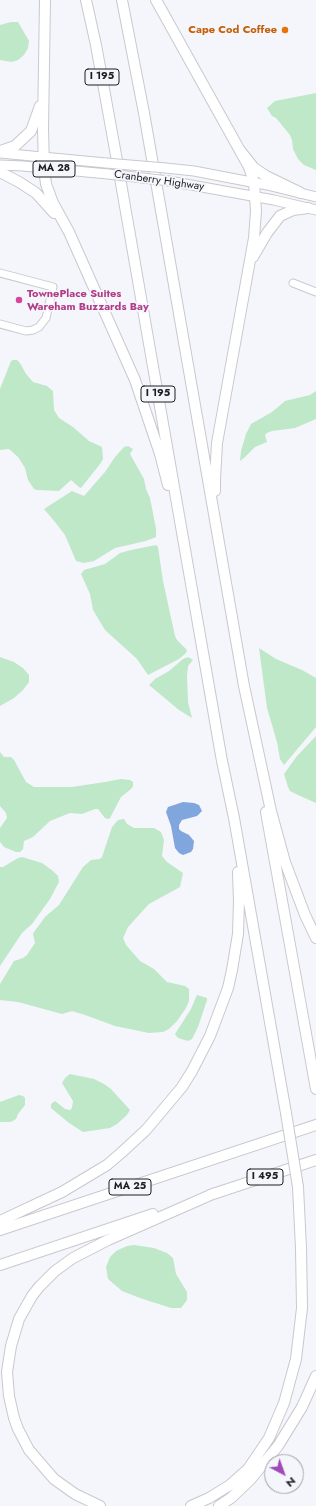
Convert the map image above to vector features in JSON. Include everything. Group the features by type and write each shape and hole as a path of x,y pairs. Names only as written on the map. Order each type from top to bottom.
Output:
{"highway":[{"path":"45,0 43,92 44,163 46,184 53,203 69,232 136,380 160,454 186,557"},
{"name":"I 195","path":"86,0 96,45 118,168 222,761"},
{"name":"I 195","path":"122,0 144,113 244,686 260,763"},
{"path":"156,0 249,167 254,182 256,197 254,238 217,443 215,479 218,537"},
{"path":"0,152 15,146 31,131 43,92"},
{"path":"239,149 254,168 266,176 301,193"},
{"path":"0,172 36,193 69,232"},
{"path":"249,264 267,233 280,216 293,210 312,209"},
{"path":"191,1506 230,1485 248,1469 269,1438 284,1403 296,1359 302,1308 302,1248 298,1188 234,818 222,761"},
{"path":"0,1221 68,1189 93,1174 121,1153 146,1130 170,1102 202,1054 219,1015 228,988 235,952 240,901 237,868 222,761"},
{"path":"260,763 271,811 286,862 305,915 316,938"},
{"path":"260,763 265,811 316,1089"},
{"name":"MA 25","path":"0,1230 316,1125"},
{"name":"I 495","path":"214,1193 316,1160"},
{"path":"0,1265 214,1193"},
{"path":"100,1506 75,1494 54,1479 37,1461 23,1440 14,1418 7,1384 8,1359 15,1332 22,1313 32,1296 47,1278 64,1264 108,1240 214,1193"},
{"path":"220,1506 250,1480 270,1457 295,1420 316,1376"}],"main road":[{"name":"Cranberry Highway","path":"0,152 44,163 108,174 169,181 312,209"},
{"name":"Cranberry Highway","path":"0,165 106,163 166,168 194,171 254,182 316,197"}],"street":[{"path":"0,273 53,287 46,318 39,327 33,330 26,330 0,324"},
{"path":"293,283 316,292"}],"green space":[{"path":"18,22 29,41 28,48 24,55 18,60 12,62 0,60 0,25"},
{"path":"316,93 316,170 304,165 298,159 293,149 290,135 276,118 272,116 267,108 275,101"},
{"path":"17,360 20,363 26,374 33,382 47,386 53,391 54,410 59,418 73,427 89,441 102,447 103,459 81,488 71,480 59,491 34,489 28,480 25,468 18,457 9,449 0,450 0,389 11,361"},
{"path":"316,391 316,419 295,428 267,433 265,435 267,442 255,447 240,461 246,434 251,424 272,412 285,401 310,395"},
{"path":"128,446 133,449 130,454 144,479 150,498 156,529 156,537 146,541 115,548 94,561 84,563 76,561 65,535 44,509 72,491 84,496 105,472 115,457 124,447"},
{"path":"156,545 158,547 163,581 175,636 187,650 186,653 179,659 148,675 137,659 105,630 93,610 90,594 81,574 84,570 105,564 120,553"},
{"path":"259,648 276,659 302,670 316,678 316,727 284,765 280,759 277,742 267,708"},
{"path":"0,657 14,662 23,668 29,675 29,682 14,698 0,706"},
{"path":"188,657 193,660 188,666 187,676 188,702 192,718 179,710 149,685 155,679"},
{"path":"316,736 316,803 290,791 284,774 297,756"},
{"path":"0,752 4,757 11,757 14,760 26,782 34,787 72,787 121,779 130,780 133,782 133,786 121,797 110,818 105,818 98,809 82,814 70,813 50,821 33,837 24,841 23,849 20,852 16,852 4,847 0,842 0,828 7,818 6,813 0,806"},
{"path":"124,819 127,824 134,828 154,828 161,832 164,840 162,856 167,862 183,873 180,887 149,904 128,927 123,938 126,945 140,961 154,969 167,982 185,986 189,989 189,1001 186,1008 169,1029 163,1032 149,1033 115,1026 72,1011 62,1014 18,1002 0,1000 0,984 14,961 27,955 35,943 34,932 45,917 59,905 83,867 91,860 100,859 102,857 112,827 118,820"},
{"path":"22,857 42,863 58,876 59,882 50,899 32,924 22,933 0,966 0,867 3,867"},
{"path":"197,995 207,998 198,1027 192,1039 188,1041 178,1038 175,1034 191,1009"},
{"path":"70,1074 94,1079 111,1089 130,1110 127,1115 110,1128 83,1132 69,1123 51,1108 51,1104 55,1101 65,1109 70,1110 72,1108 73,1101 62,1083"},
{"path":"19,1095 25,1098 25,1105 16,1119 11,1122 0,1122 0,1102"},
{"path":"134,1245 154,1248 167,1253 173,1258 176,1274 187,1292 187,1300 181,1308 171,1308 122,1291 108,1279 106,1267 110,1257 116,1251 127,1246"}],"water":[{"path":"183,802 199,805 202,811 197,816 182,820 179,825 179,829 189,835 194,841 191,852 183,855 175,848 171,826 166,812 168,807"}],"place":[{"name":"Cape Cod Coffee","path":"285,30"},
{"name":"TownePlace Suites Wareham Buzzards Bay","path":"19,300"}]}
